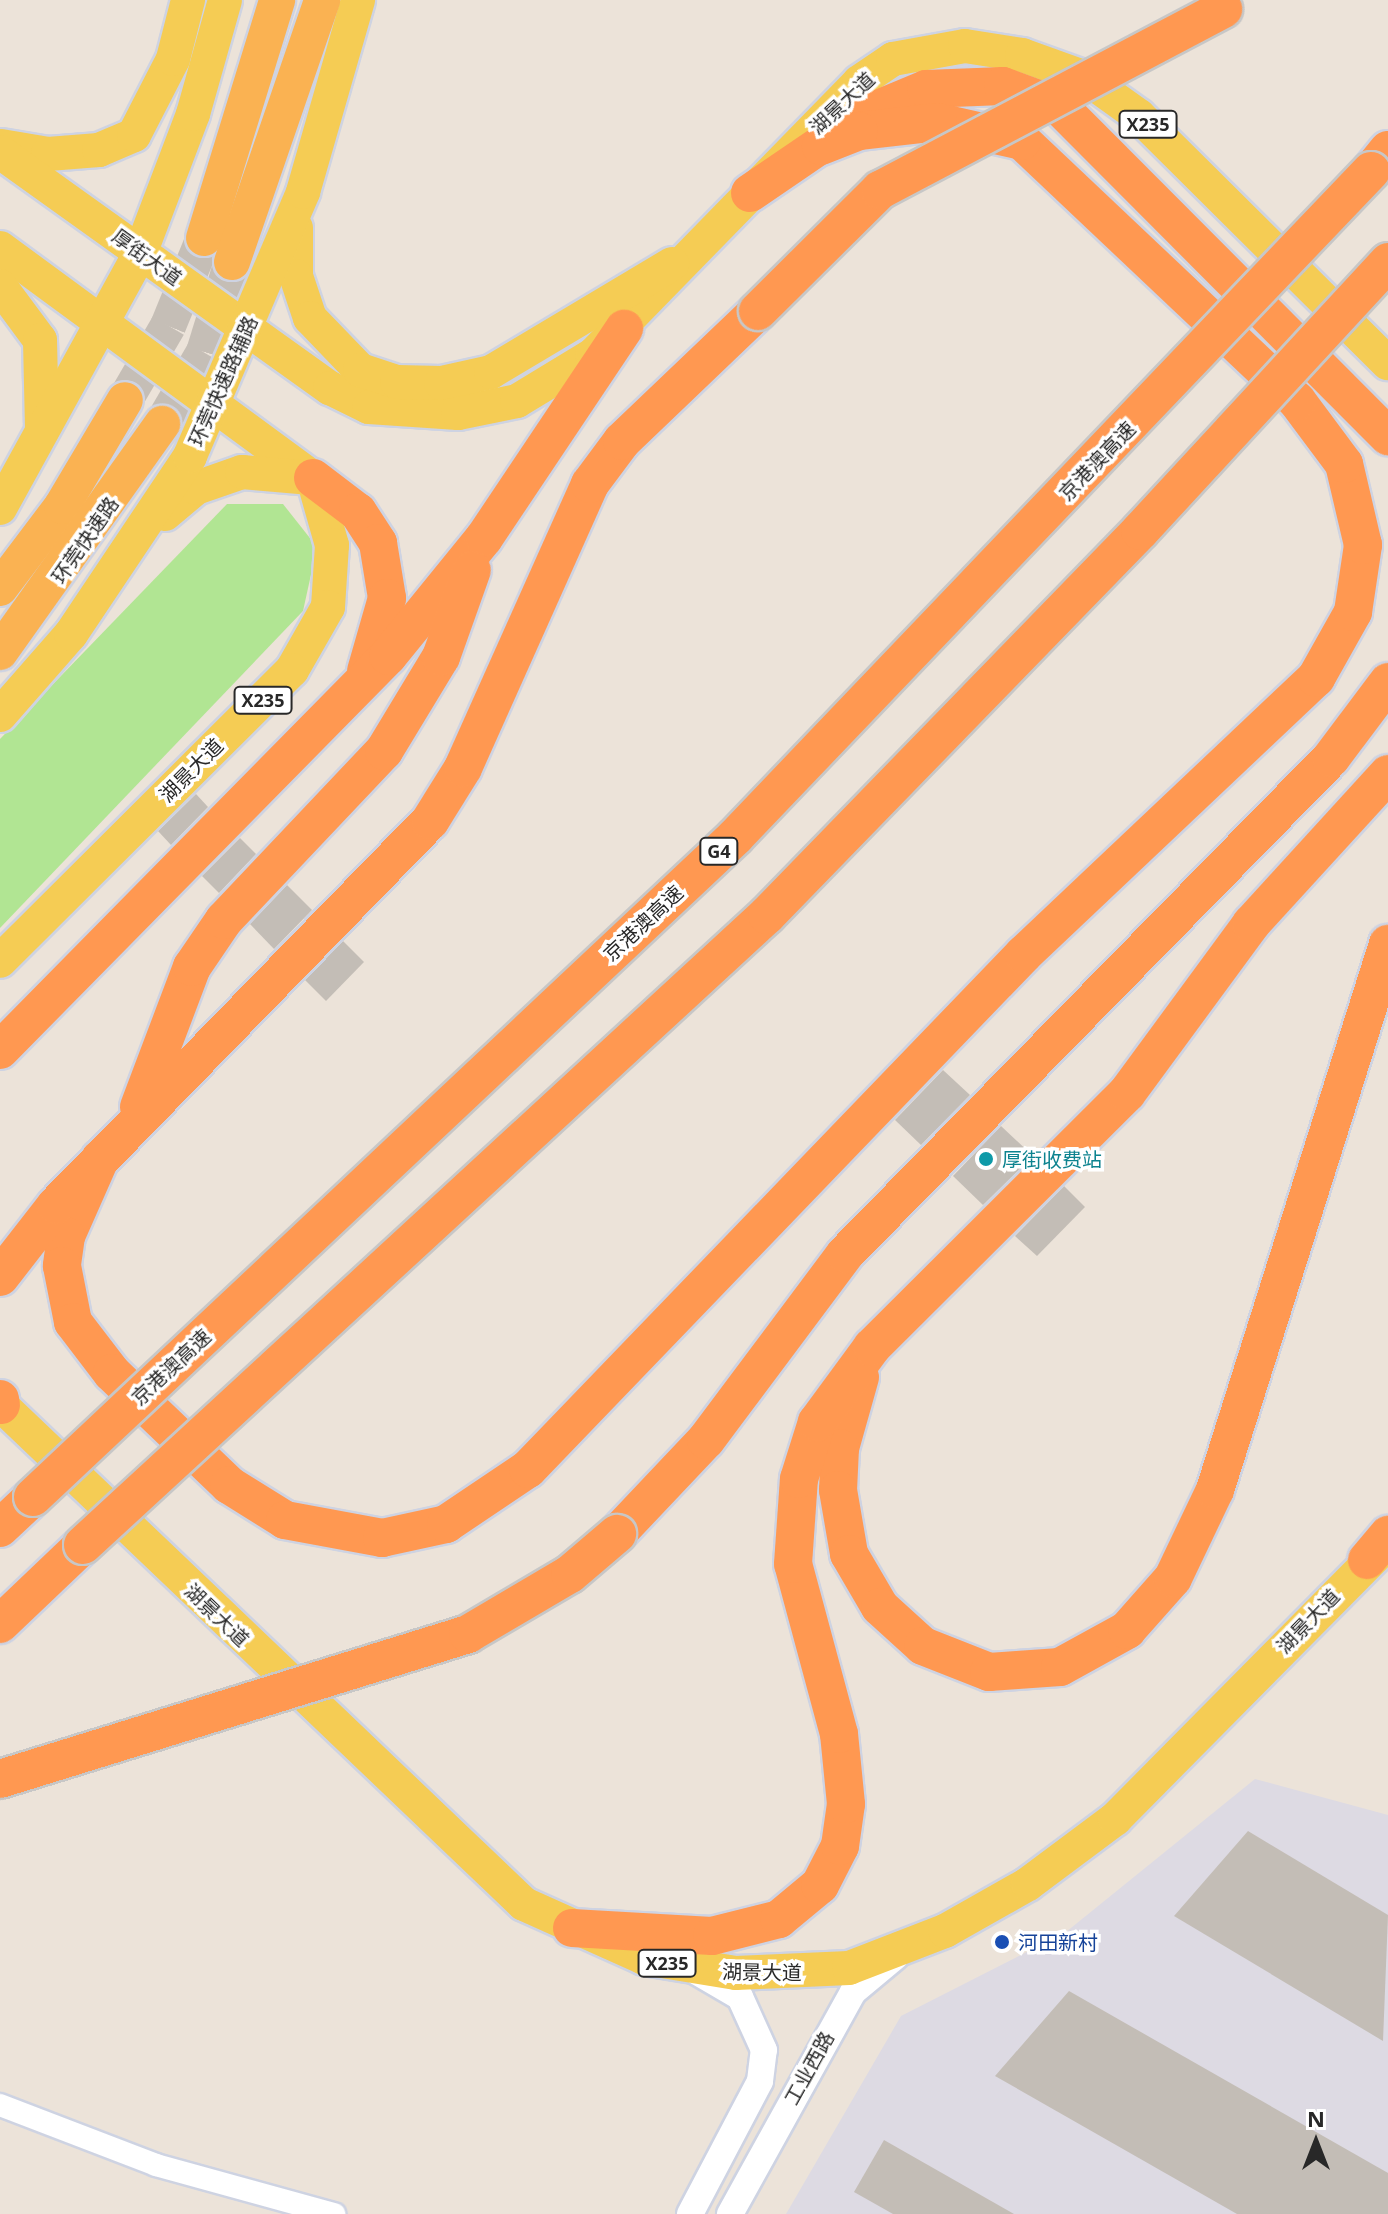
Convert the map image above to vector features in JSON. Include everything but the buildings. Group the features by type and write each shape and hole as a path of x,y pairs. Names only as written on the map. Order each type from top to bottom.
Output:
{"highway":[{"path":"204,238 277,0"},
{"path":"232,262 322,0"},
{"path":"0,1277 110,1149 430,821 463,768 590,484 622,441 880,190 1232,5"},
{"path":"750,193 866,114 926,89 1003,86 1060,107 1376,418 1388,436"},
{"path":"484,538 441,657 384,751 224,920 192,967 158,1067 110,1149 66,1236 62,1266 73,1322 112,1373 229,1485 285,1520 371,1537 446,1524 528,1469 1024,954 1316,678 1353,612 1363,545 1344,464 1297,401 1022,141 938,122 870,129 821,146"},
{"name":"京港澳高速","path":"0,1528 735,837 1380,160"},
{"path":"0,1624 767,915 1140,531 1388,262"},
{"path":"0,1050 359,686 484,538 624,329"},
{"name":"环莞快速路","path":"0,588 62,506 125,400"},
{"name":"环莞快速路","path":"0,652 162,424"},
{"path":"313,478 358,512 378,543 387,598 359,686"},
{"path":"0,1779 468,1634 570,1574 617,1534 706,1440 845,1254 1331,758 1388,682"},
{"path":"572,1928 677,1936 747,1930 803,1903 833,1863 844,1827 845,1769 797,1592 795,1505 817,1422 872,1347 1127,1093 1304,864 1388,774"},
{"path":"872,1347 845,1425 838,1490 849,1554 880,1607 923,1646 989,1672 1060,1667 1127,1630 1173,1578 1215,1490 1388,944"}],"main road":[{"path":"0,149 61,153 99,150 134,135 173,59 188,0"},
{"path":"0,508 106,323 141,251 193,114 225,0"},
{"name":"环莞快速路辅路","path":"0,715 71,634 149,526 215,402 303,192 358,0"},
{"name":"湖景大道","path":"290,365 369,407 458,413 545,386 624,329 750,193 859,82 893,59 965,46 1022,55 1086,78 1139,116 1388,363"},
{"name":"厚街大道","path":"0,149 141,251 290,365"},
{"path":"303,192 293,242 310,318 360,370 397,382 441,383 491,372 617,292 691,256"},
{"path":"0,248 215,402 313,478"},
{"path":"0,286 40,340 42,439"},
{"path":"149,526 220,478 270,470 313,478"},
{"name":"湖景大道","path":"0,961 292,670 313,639 328,607 332,571 329,524 313,478"},
{"name":"湖景大道","path":"0,1403 432,1824 524,1904 572,1928 690,1969 810,1974 916,1944 1028,1884 1115,1819 1381,1546"}],"street":[{"name":"工业西路","path":"730,2214 853,1992 916,1944"},
{"name":"工业西路","path":"690,1969 740,1997 764,2050 760,2081 690,2214"},
{"path":"0,2105 156,2165 334,2214"}],"shaded area":[{"path":"1255,1779 1388,1815 1388,2214 786,2214 901,2016 1066,1932"}],"green space":[{"path":"227,504 283,504 317,547 303,611 0,928 0,739"}],"tunnel":[{"path":"125,400 168,326 204,238"},
{"path":"162,424 204,352 232,262"}],"place":[{"name":"厚街收费站","path":"986,1159"},
{"name":"河田新村","path":"1002,1942"}]}
